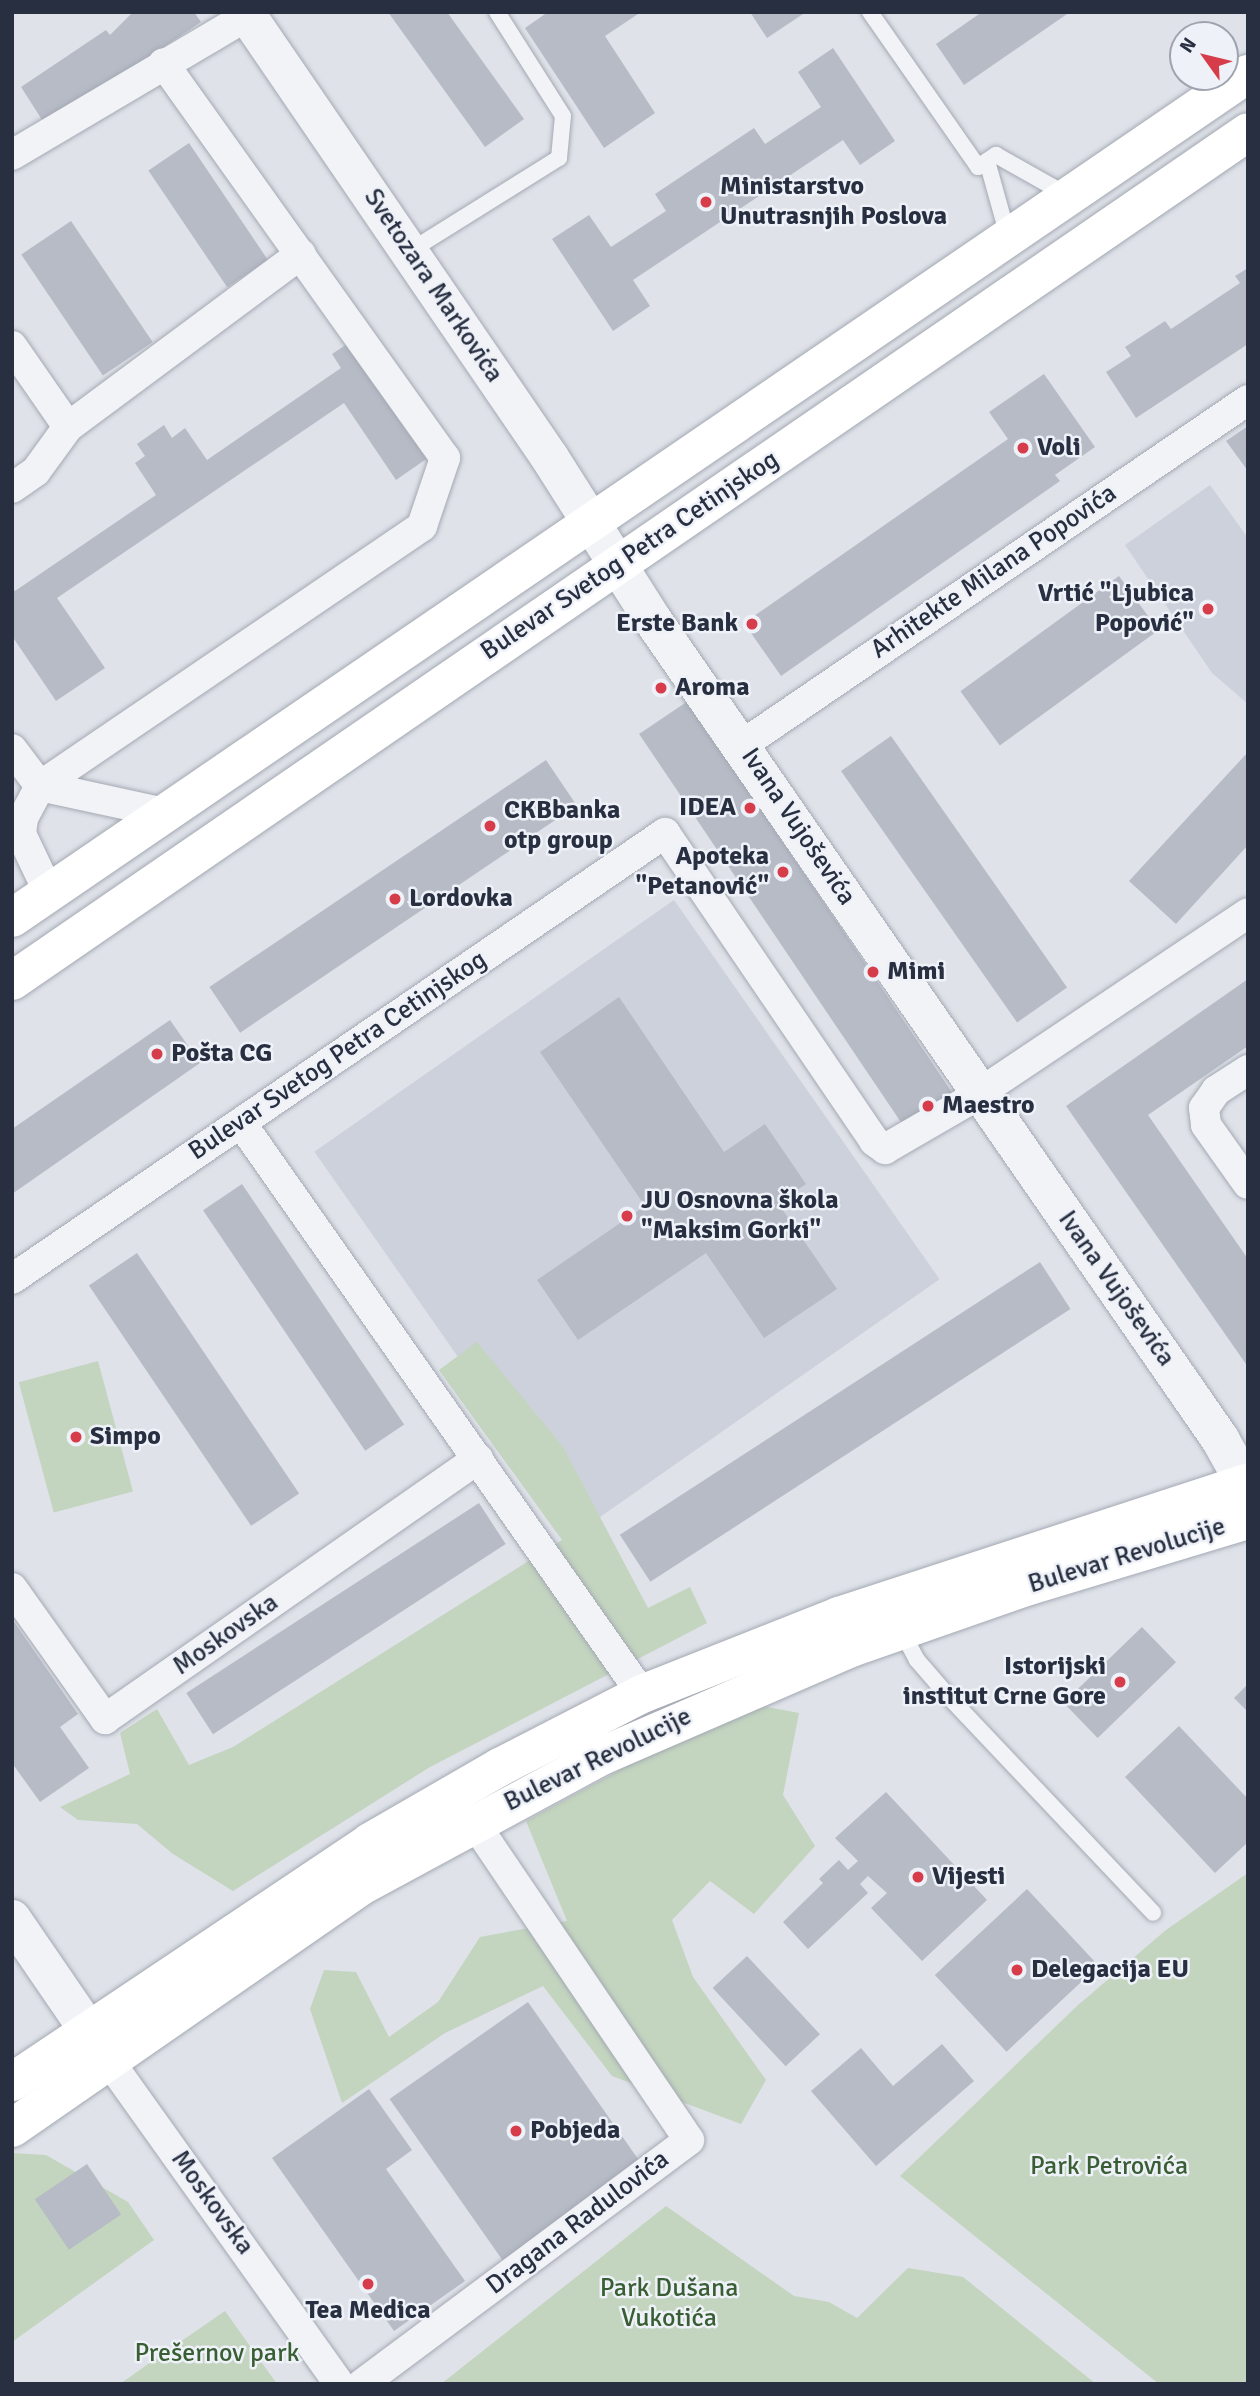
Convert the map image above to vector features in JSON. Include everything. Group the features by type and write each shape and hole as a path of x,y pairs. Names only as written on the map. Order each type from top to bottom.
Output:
{"main road":[{"name":"Bulevar Svetog Petra Cetinjskog","path":"12,918 170,814 590,523 1248,74"},
{"name":"Bulevar Svetog Petra Cetinjskog","path":"12,981 1248,132"},
{"name":"Bulevar Revolucije","path":"12,2128 98,2046 370,1842 500,1767 642,1694 839,1616 1247,1484"},
{"name":"Bulevar Revolucije","path":"12,2082 98,2046 365,1884 474,1823 706,1707 901,1630 1042,1582 1248,1520"}],"street":[{"name":"Svetozara Markovića","path":"248,13 410,251 616,564"},
{"path":"12,155 248,13"},
{"path":"49,893 21,834 23,818 40,786 422,526 445,458 163,63"},
{"path":"12,488 36,471 68,427 301,254"},
{"path":"12,346 68,427"},
{"name":"Arhitekte Milana Popovića","path":"742,745 1248,400"},
{"name":"Ivana Vujoševića","path":"616,564 1220,1439 1247,1484"},
{"path":"12,749 40,786 170,814"},
{"name":"Bulevar Svetog Petra Cetinjskog","path":"12,1279 665,833 879,1146 892,1147 979,1091"},
{"path":"979,1091 1248,913"},
{"path":"1248,1070 1216,1091 1203,1108 1206,1125 1248,1184"},
{"path":"241,1123 642,1694"},
{"name":"Moskovska","path":"12,1588 105,1719 478,1459"},
{"name":"Dragana Radulovića","path":"362,2384 689,2140 474,1823"},
{"name":"Moskovska","path":"12,1919 98,2046 339,2384"}],"lane":[{"path":"410,251 559,158 563,116 498,12"},
{"path":"870,12 978,167 992,158"},
{"path":"992,158 1070,197"},
{"path":"992,158 1008,239"},
{"path":"901,1630 917,1660 949,1697 1153,1913"}],"shaded area":[{"name":"Vrtić \"Ljubica Popović\"","path":"1210,485 1248,538 1248,704 1212,673 1125,545"},
{"name":"JU Osnovna škola \"Maksim Gorki\"","path":"674,900 940,1279 580,1531 314,1152"}],"green space":[{"path":"477,1342 563,1447 648,1608 690,1587 707,1623 430,1767 233,1891 173,1854 137,1824 78,1820 60,1807 130,1774 120,1733 157,1709 189,1765 233,1747 562,1540 439,1370"},
{"name":"Simpo","path":"98,1361 133,1491 54,1513 19,1382"},
{"path":"757,1705 799,1713 783,1795 815,1846 754,1914 710,1881 672,1920 693,1977 766,2080 741,2124 612,2076 543,1986 445,2033 342,2103 310,2009 324,1970 356,1972 389,2037 438,2002 480,1937 567,1921 526,1821 640,1759"},
{"name":"Park Petrovića","path":"1248,1873 1248,2384 1159,2384 900,2176 1077,2006 1166,1930"},
{"path":"12,2153 46,2155 128,2202 154,2240 12,2342"},
{"name":"Park Dušana Vukotića","path":"666,2206 794,2296 829,2302 857,2318 908,2268 963,2277 1096,2384 441,2384"},
{"name":"Prešernov park","path":"225,2311 277,2384 120,2384 151,2362"}],"building":[{"path":"133,12 194,12 201,22 46,126 21,87 106,30 110,35"},
{"path":"388,12 447,12 524,119 485,147"},
{"path":"548,12 641,12 605,36 655,113 604,148 525,28"},
{"path":"750,12 806,12 767,38"},
{"path":"982,12 1070,12 964,85 936,44"},
{"path":"833,48 895,141 860,165 843,140 633,280 650,306 613,331 552,239 589,215 611,247 666,211 655,194 754,128 765,144 821,107 798,72"},
{"path":"189,143 268,260 227,287 148,170"},
{"path":"71,221 153,342 103,376 21,255"},
{"path":"1248,268 1248,344 1136,418 1106,372 1131,356 1125,347 1165,321 1171,329 1240,283 1235,276"},
{"path":"353,340 432,455 396,480 344,403 57,598 105,668 56,701 12,636 12,586 15,591 156,495 135,463 145,456 137,444 164,425 172,438 185,428 207,460 341,368 332,354"},
{"path":"1044,374 1095,447 1055,475 1060,481 781,676 744,623 1008,439 989,412"},
{"path":"1248,426 1248,471 1226,441"},
{"path":"1119,576 1158,630 1000,745 960,691"},
{"path":"688,701 952,1092 903,1125 639,734"},
{"path":"891,736 1067,987 1017,1022 841,771"},
{"path":"1248,752 1248,845 1176,924 1129,881"},
{"name":"Lordovka","path":"546,760 577,806 240,1033 209,987"},
{"path":"1248,979 1248,1046 1148,1115 1248,1259 1248,1367 1066,1106"},
{"path":"619,997 724,1152 765,1124 806,1184 778,1203 837,1289 764,1338 706,1253 578,1340 537,1280 645,1206 540,1052"},
{"path":"170,1020 200,1063 12,1194 12,1129"},
{"path":"242,1184 404,1424 365,1451 203,1210"},
{"path":"137,1253 299,1493 251,1526 89,1285"},
{"path":"1040,1262 1070,1309 650,1582 620,1535"},
{"path":"479,1503 506,1544 213,1734 186,1693"},
{"path":"12,1619 78,1714 60,1727 89,1768 40,1802 12,1763"},
{"name":"Istorijski institut Crne Gore","path":"1142,1627 1176,1662 1098,1738 1064,1703"},
{"path":"1248,1684 1248,1712 1234,1698"},
{"path":"1179,1726 1248,1799 1248,1842 1215,1873 1125,1777"},
{"name":"Vijesti","path":"886,1792 987,1900 922,1961 871,1908 887,1893 868,1876 860,1884 868,1893 808,1949 783,1922 823,1883 819,1879 839,1860 848,1870 858,1861 835,1838"},
{"name":"Delegacija EU","path":"1027,1889 1099,1966 1006,2052 935,1975"},
{"path":"747,1956 820,2034 786,2066 713,1988"},
{"name":"Pobjeda","path":"528,2002 641,2163 503,2260 390,2099"},
{"path":"942,2044 974,2081 876,2166 811,2091 861,2048 893,2086"},
{"path":"369,2089 412,2150 386,2169 465,2281 394,2331 272,2158"},
{"path":"87,2164 121,2215 69,2250 35,2199"}],"place":[{"name":"Ministarstvo Unutrasnjih Poslova","path":"706,202"},
{"name":"Voli","path":"1023,448"},
{"name":"Vrtić \"Ljubica Popović\"","path":"1208,609"},
{"name":"Erste Bank","path":"752,624"},
{"name":"Aroma","path":"661,688"},
{"name":"IDEA","path":"750,808"},
{"name":"CKBbanka otp group","path":"490,826"},
{"name":"Apoteka \"Petanović\"","path":"783,872"},
{"name":"Lordovka","path":"395,899"},
{"name":"Mimi","path":"873,972"},
{"name":"Pošta CG","path":"157,1054"},
{"name":"Maestro","path":"928,1106"},
{"name":"JU Osnovna škola \"Maksim Gorki\"","path":"627,1216"},
{"name":"Simpo","path":"76,1437"},
{"name":"Istorijski institut Crne Gore","path":"1120,1682"},
{"name":"Vijesti","path":"918,1877"},
{"name":"Delegacija EU","path":"1017,1970"},
{"name":"Pobjeda","path":"516,2131"},
{"name":"Tea Medica","path":"368,2284"}]}
